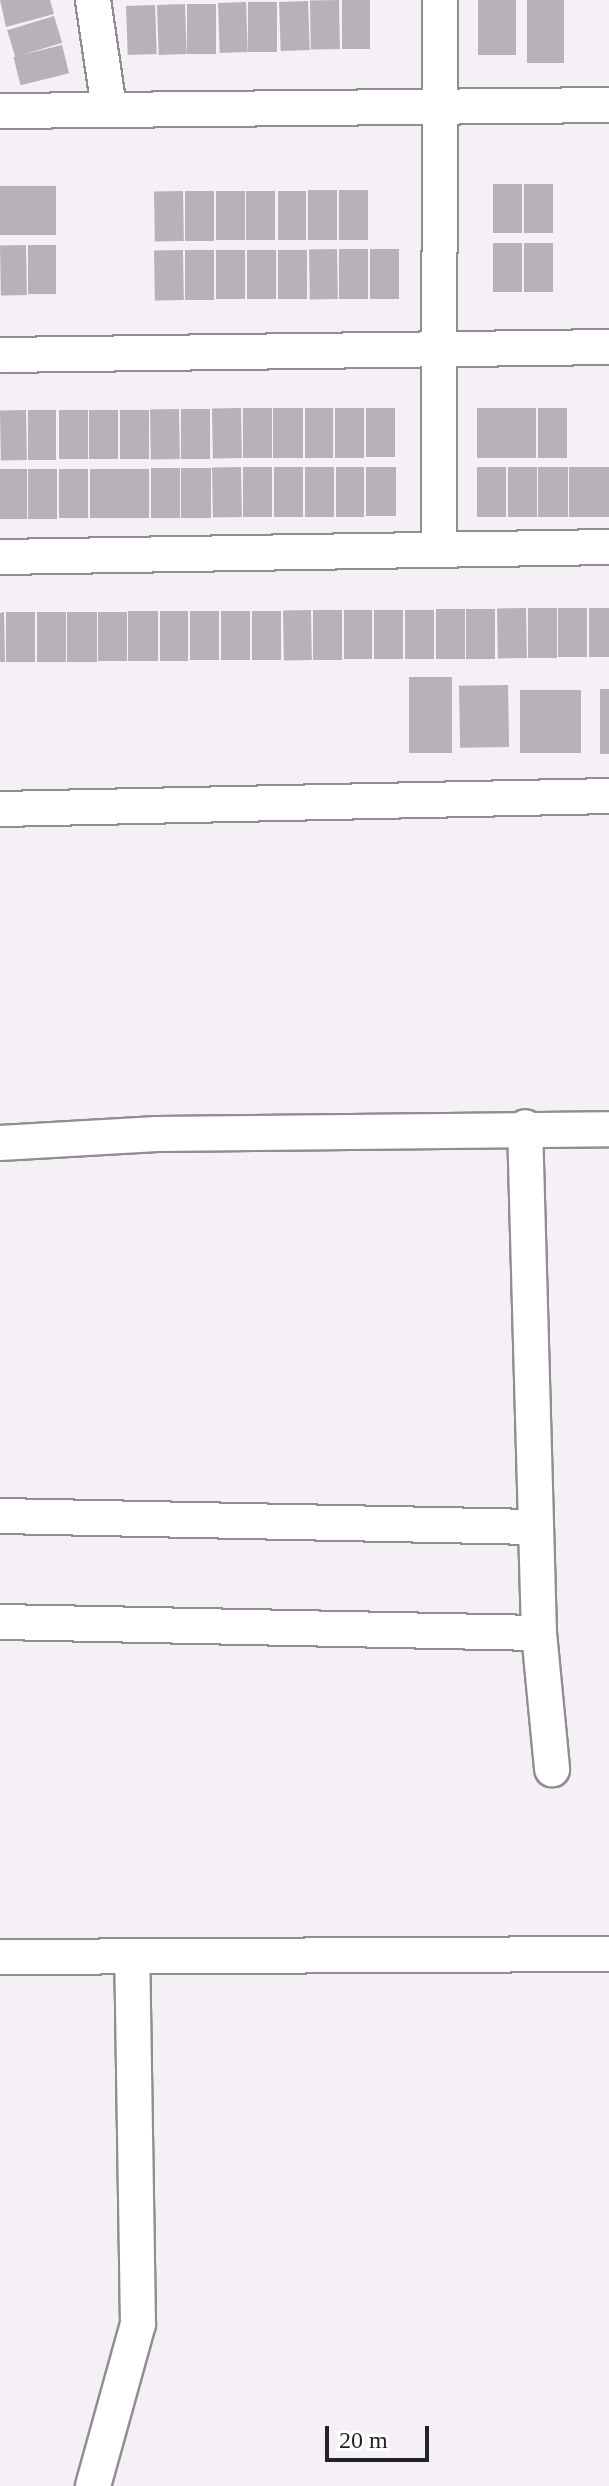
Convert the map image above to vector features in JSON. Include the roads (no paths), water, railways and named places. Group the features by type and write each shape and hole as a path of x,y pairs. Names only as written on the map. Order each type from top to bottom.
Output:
{"street":[{"path":"93,0 109,109"},
{"path":"439,548 440,0"},
{"path":"0,111 609,105"},
{"path":"0,355 609,347"},
{"path":"0,557 609,547"},
{"path":"0,809 609,796"},
{"path":"525,1127 533,1527 552,1769"},
{"path":"0,1143 525,1127 609,1129"},
{"path":"0,1516 533,1527"},
{"path":"0,1622 539,1633"},
{"path":"0,1957 609,1954"},
{"path":"93,2486 138,2324 132,1956"}]}
